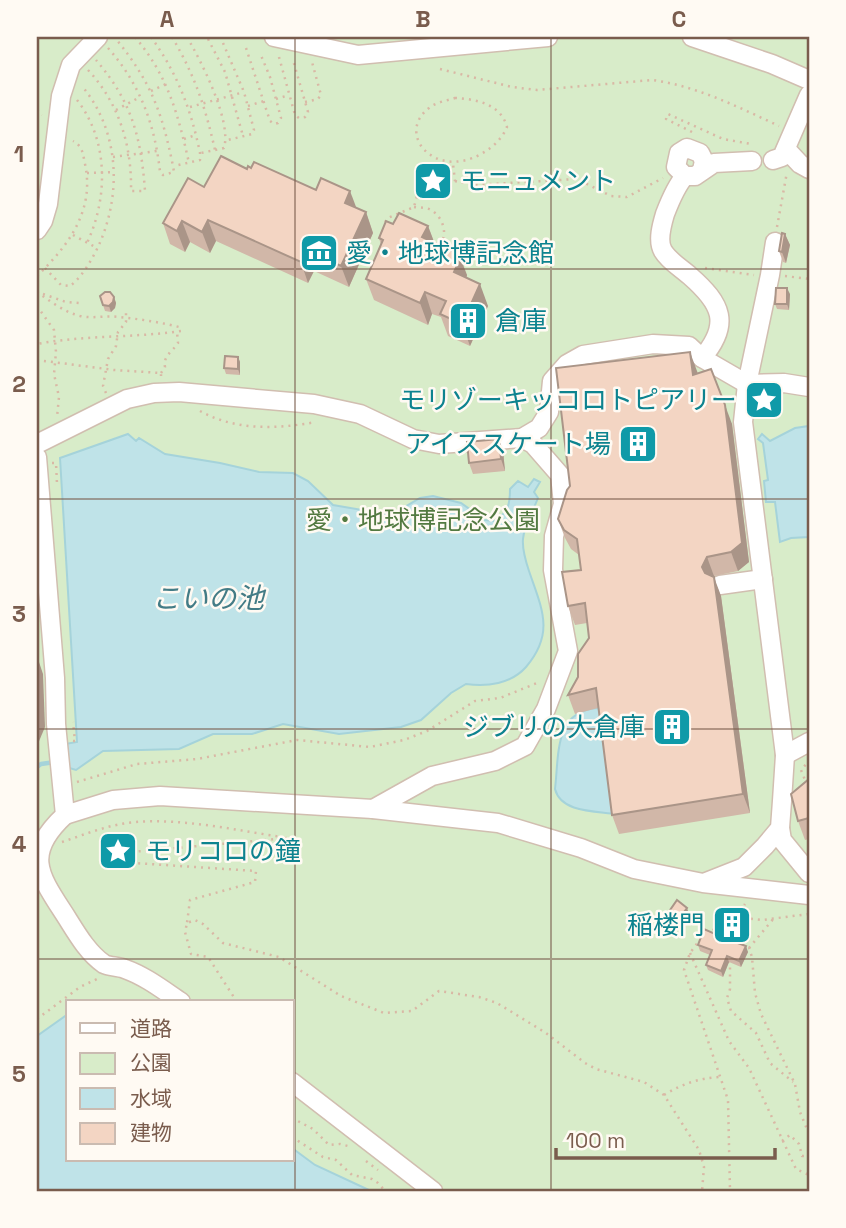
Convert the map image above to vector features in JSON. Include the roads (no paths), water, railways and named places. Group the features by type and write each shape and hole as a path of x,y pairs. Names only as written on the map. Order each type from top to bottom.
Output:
{"street":[{"path":"274,37 358,54 548,37"},
{"path":"692,37 772,64 809,80"},
{"path":"37,230 48,204 61,96 71,65 101,41"},
{"path":"809,95 782,161 800,164 809,169"},
{"path":"708,351 718,337 720,322 716,306 704,288 661,249 660,234 680,173 714,163 752,162"},
{"path":"775,242 747,384 743,422 785,755 780,828 782,840 809,873"},
{"path":"37,444 127,400 179,392 314,404 360,414 413,439 439,444 522,438 539,428 549,412 552,381 568,365 583,355 653,344 689,346 708,351 747,384 784,383 809,387"},
{"path":"373,809 432,776 495,761 525,746 546,709 568,650 553,570 554,536 563,504 560,475 534,444 522,438"},
{"path":"37,457 62,781 59,821 41,846 39,870 43,891 81,940 106,965 125,969 178,1000"},
{"path":"720,585 763,579"},
{"path":"785,755 809,742"},
{"path":"59,821 113,800 160,796 373,809 498,823 581,848 634,869 703,884 809,895"},
{"path":"703,884 744,867 780,828"},
{"path":"294,1084 433,1191"}],"water":[{"path":"809,426 809,537 780,542 775,502 766,502 764,481 768,480 763,443 758,439 762,434 770,441 795,428"},
{"name":"こいの池","path":"128,434 136,441 139,438 165,454 259,472 293,473 308,481 333,505 391,515 420,498 433,496 461,503 485,520 495,521 505,511 509,504 510,489 518,481 528,487 534,479 540,482 534,492 538,498 525,529 523,543 543,621 541,643 535,655 520,673 506,681 482,685 466,684 451,693 421,720 401,727 339,734 283,724 252,734 213,734 179,749 103,751 76,770 66,767 65,744 77,742 60,458"},
{"path":"597,708 603,710 616,814 572,807 564,803 555,789 561,737 566,726 573,717 583,711"},
{"path":"66,1015 66,1162 294,1162 294,1149 315,1165 371,1191 37,1191 37,1036"}],"waterway":[{"path":"37,767 55,762"}],"place":[{"name":"モニュメント","path":"433,181"},
{"name":"愛・地球博記念館","path":"319,253"},
{"name":"倉庫","path":"468,321"},
{"name":"モリゾーキッコロトピアリー","path":"764,400"},
{"name":"アイススケート場","path":"638,444"},
{"name":"ジブリの大倉庫","path":"672,727"},
{"name":"モリコロの鐘","path":"118,851"},
{"name":"稲楼門","path":"732,925"}],"park label":[{"name":"愛・地球博記念公園","path":"423,520"}]}
